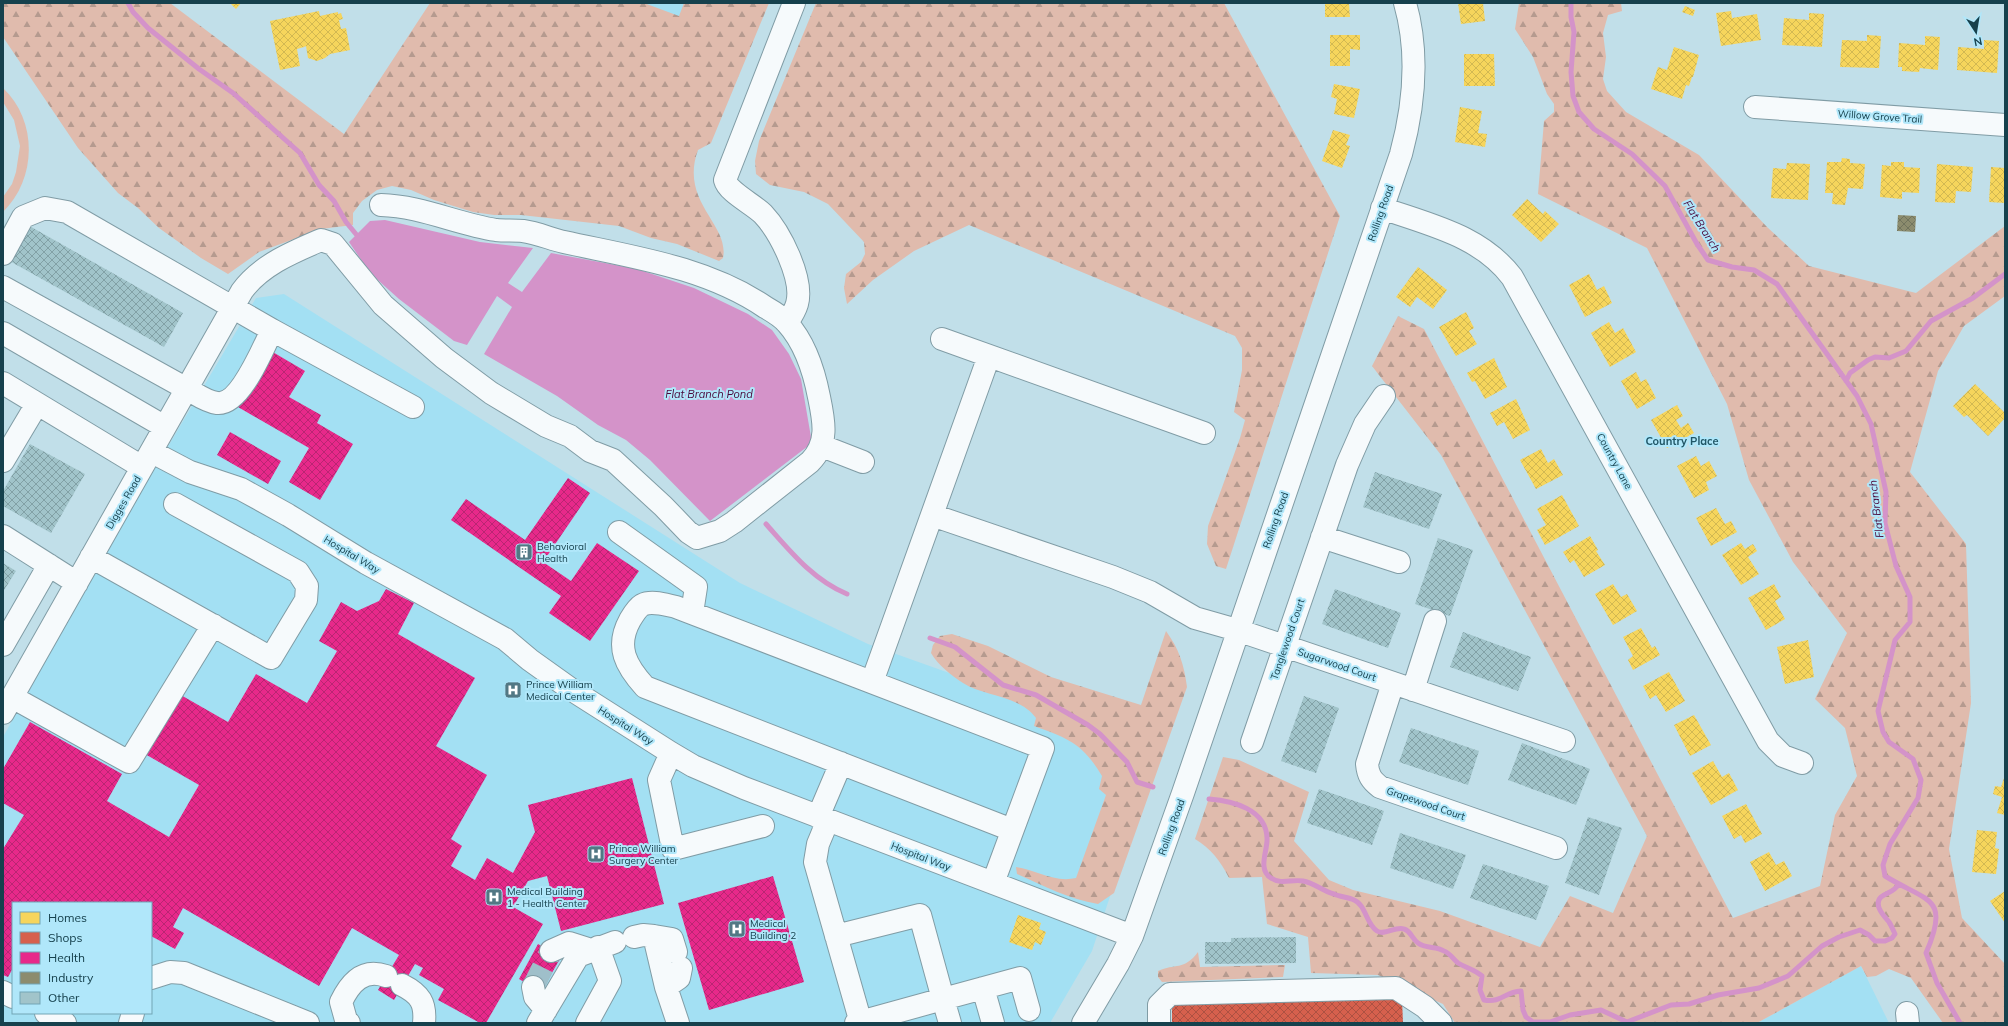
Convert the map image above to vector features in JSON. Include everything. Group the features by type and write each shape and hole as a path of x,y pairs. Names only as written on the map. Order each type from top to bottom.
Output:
{"street":[{"path":"787,323 797,303 798,288 781,239 763,214 747,200 730,190 725,180 794,3"},
{"name":"Rolling Road","path":"1083,1023 1118,964 1132,936 1184,793 1237,630 1404,141 1412,102 1414,76 1412,42 1406,3"},
{"name":"Willow Grove Trail","path":"1755,107 2005,125"},
{"path":"381,206 409,207 496,230 524,231 658,263 726,286 753,298 787,323 804,348 814,372 823,417 822,446 863,462"},
{"path":"3,254 23,216 45,208 67,212 237,300 272,330 413,407"},
{"name":"Country Lane","path":"1382,208 1463,236 1496,258 1512,277 1768,741 1783,756 1802,763"},
{"name":"Digges Road","path":"8,705 237,300 248,284 262,271 280,260 321,240 333,244 383,305 444,358 497,397 546,426 570,436 590,451 613,460 663,506 688,532 697,538 720,531 734,522 810,462 822,446"},
{"path":"3,287 186,389 216,403 230,400 242,387 272,330"},
{"path":"3,333 165,427"},
{"path":"942,339 1204,433"},
{"path":"872,682 989,356"},
{"name":"Hospital Way","path":"3,383 37,404 147,460 190,472 247,493 288,514 366,563 505,639 530,660 572,690 671,753 716,776 1132,936"},
{"name":"Tanglewood Court","path":"1252,742 1322,537 1356,444 1374,409 1384,396"},
{"path":"3,461 37,404"},
{"path":"91,557 270,658 306,600 307,586 298,572 175,504"},
{"name":"Sugarwood Court","path":"932,515 1113,577 1150,592 1195,618 1237,630 1564,741"},
{"path":"619,532 696,587 692,613"},
{"path":"3,536 77,583"},
{"path":"1322,537 1399,562"},
{"path":"34,658 4,643 49,565"},
{"path":"993,883 1043,748 676,607 652,603 642,606 635,612 628,624 622,643 625,657 633,673 645,687 1012,830"},
{"path":"1413,690 1435,622"},
{"path":"8,705 129,762 213,625"},
{"name":"Grapewood Court","path":"1393,683 1367,764 1368,773 1372,781 1380,787 1556,848"},
{"path":"671,753 659,780 673,849 763,826"},
{"path":"841,763 823,818 815,862 859,1023 1020,978 1028,1010"},
{"path":"836,936 920,914 950,1023"},
{"path":"552,951 569,943 672,939 678,960 679,978 666,987"},
{"path":"619,942 666,987 678,1023"},
{"path":"542,1017 578,956 619,942"},
{"path":"587,1023 610,981 619,942"},
{"path":"152,978 170,972 184,973 308,1023"},
{"path":"349,1023 346,1020 341,1002 348,987 364,976 379,974 414,991 420,997 425,1013 424,1023"},
{"path":"533,987 542,1017"},
{"path":"983,988 993,1023"},
{"path":"1159,1023 1159,1005 1170,994 1396,988 1425,1007 1441,1023"},
{"path":"3,992 12,996"}],"shaded area":[{"path":"626,3 697,3 688,27"},
{"name":"Prince William Medical Center","path":"284,294 740,583 868,644 1159,748 1092,951 1050,1023 3,1023 3,737 125,519 256,298"},
{"path":"1861,966 1889,1023 1757,1023"}],"green space":[{"path":"3,3 170,3 344,134 430,3 644,3 679,16 684,3 769,3 711,143 698,150 694,168 695,184 699,198 719,234 723,246 723,258 719,261 677,244 651,238 619,226 521,215 494,215 473,212 434,200 411,190 392,186 377,190 362,201 353,213 353,225 321,229 259,252 228,274 201,258 159,228 138,208 118,193 78,148 3,37"},
{"path":"816,3 1224,3 1340,216 1226,569 1216,566 1207,544 1208,526 1240,438 1245,420 1234,412 1242,370 1242,348 1235,336 969,225 914,251 873,280 847,304 844,288 846,274 861,262 865,254 864,242 828,204 804,192 770,185 756,174 755,161 759,141"},
{"path":"1519,3 1621,3 1622,11 1608,15 1603,33 1606,57 1603,79 1607,91 1626,112 1699,155 1767,227 1809,266 1916,293 2005,226 2005,296 1964,326 1938,371 1910,472 1966,544 1971,703 1949,849 1962,918 2005,964 2005,1023 1943,1023 1911,978 1889,969 1876,976 1867,977 1861,966 1757,1023 1455,1023 1443,1004 1378,975 1311,973 1308,937 1267,924 1262,877 1229,878 1215,856 1195,839 1223,757 1239,760 1309,792 1294,841 1329,880 1353,890 1440,911 1540,947 1570,896 1613,913 1647,836 1441,455 1372,366 1398,316 1424,329 1733,918 1820,886 1835,815 1857,776 1845,728 1815,699 1847,633 1793,562 1749,480 1727,404 1647,248 1538,194 1544,121 1554,112 1554,104 1547,94 1533,57 1515,29"},
{"path":"3,88 14,101 23,117 29,150 27,167 22,183 14,199 3,212 3,197 12,184 16,172 20,146 14,120 3,102"},
{"path":"1166,631 1180,657 1187,687 1114,893 1098,904 1087,902 1017,874 1016,867 1053,878 1076,878 1106,795 1099,789 1102,776 1088,756 1081,749 1056,734 1034,726 1036,718 1029,710 1011,701 972,688 954,677 941,666 931,653 933,645 940,636 952,634 988,646 1051,677 1141,705"},
{"path":"1198,952 1200,967 1285,965 1283,977 1162,982 1158,977 1158,971 1184,964 1193,958"}],"water":[{"name":"Flat Branch Pond","path":"385,220 480,242 533,248 508,283 522,292 551,253 637,269 694,288 748,314 772,330 789,354 801,379 812,443 710,521 650,460 626,440 598,425 557,396 484,354 512,307 497,296 467,345 454,341 399,299 370,273 349,242 370,221"}],"building: Homes":[{"path":"230,3 241,3 236,9"},
{"path":"1325,3 1349,4 1350,17 1325,17"},
{"path":"1458,3 1483,3 1485,21 1461,24"},
{"path":"1685,6 1695,10 1693,16 1682,12"},
{"path":"319,11 320,16 338,12 338,14 341,13 343,19 339,20 341,29 346,28 350,50 330,54 317,61 308,58 306,46 297,49 300,66 280,70 270,21"},
{"path":"1731,11 1732,18 1757,14 1761,40 1721,46 1716,13"},
{"path":"1809,13 1824,14 1822,47 1782,45 1784,18 1809,20"},
{"path":"1330,35 1360,35 1360,50 1350,49 1350,66 1330,66"},
{"path":"1867,35 1881,36 1879,68 1840,67 1842,40 1867,41"},
{"path":"1925,36 1940,37 1938,70 1920,68 1919,72 1902,71 1902,67 1898,67 1899,43 1925,45"},
{"path":"1984,40 1999,41 1997,73 1957,70 1958,47 1984,49"},
{"path":"1674,47 1699,55 1693,77 1689,86 1686,85 1682,99 1651,89 1658,67 1667,70"},
{"path":"1464,54 1494,54 1495,86 1464,86"},
{"path":"1334,84 1360,89 1354,118 1334,114 1337,99 1331,97"},
{"path":"1460,107 1482,111 1478,133 1487,134 1485,147 1455,142"},
{"path":"1333,130 1350,135 1346,145 1350,146 1342,168 1322,161"},
{"path":"1842,158 1850,159 1850,163 1865,164 1863,189 1848,188 1845,205 1832,204 1833,193 1825,193 1827,162 1841,162"},
{"path":"1891,162 1904,162 1904,167 1920,168 1919,193 1902,192 1902,199 1880,197 1882,165 1891,166"},
{"path":"1787,163 1810,164 1808,200 1771,198 1773,168 1786,169"},
{"path":"1937,164 1973,167 1971,192 1956,191 1955,203 1935,202"},
{"path":"1991,167 2005,168 2005,203 1989,202"},
{"path":"1527,199 1543,214 1545,211 1559,224 1541,242 1512,215"},
{"path":"1418,267 1447,290 1433,309 1417,297 1410,307 1396,297"},
{"path":"1589,274 1597,290 1604,286 1612,303 1585,317 1569,285"},
{"path":"1466,312 1474,328 1469,331 1477,344 1456,356 1439,327"},
{"path":"1609,322 1615,333 1623,328 1636,352 1610,367 1591,333"},
{"path":"1494,358 1507,387 1485,399 1475,381 1472,382 1467,373"},
{"path":"1636,372 1641,382 1646,379 1656,398 1637,409 1621,381"},
{"path":"1975,384 2005,413 2005,418 1988,436 1967,415 1964,417 1953,406"},
{"path":"1516,399 1530,430 1513,439 1504,422 1497,426 1490,413"},
{"path":"1677,405 1683,416 1676,420 1681,428 1688,423 1694,433 1667,448 1651,420"},
{"path":"1541,449 1548,463 1554,459 1563,475 1536,489 1520,460"},
{"path":"1696,456 1701,466 1709,461 1717,476 1706,482 1709,490 1694,498 1677,466"},
{"path":"1562,495 1579,526 1545,545 1537,530 1546,525 1537,509"},
{"path":"1716,508 1725,524 1731,521 1737,532 1711,546 1696,518"},
{"path":"1590,536 1598,550 1596,551 1605,565 1584,577 1574,560 1570,563 1563,552"},
{"path":"1741,543 1745,549 1753,544 1757,551 1748,557 1759,574 1741,585 1722,555"},
{"path":"1613,584 1621,597 1627,594 1637,611 1613,625 1595,594"},
{"path":"1774,584 1781,597 1775,601 1785,619 1766,630 1748,598"},
{"path":"1641,628 1652,648 1655,646 1660,655 1633,670 1628,660 1633,656 1623,637"},
{"path":"1808,640 1814,677 1785,684 1777,647"},
{"path":"1669,672 1685,701 1666,712 1656,695 1650,699 1643,686"},
{"path":"1694,715 1711,745 1690,756 1674,725"},
{"path":"1713,761 1722,777 1729,773 1738,790 1711,805 1692,773"},
{"path":"2005,775 2005,815 1997,813 2002,797 1993,794 1995,786 2001,787"},
{"path":"1746,804 1762,834 1745,843 1741,835 1734,839 1722,816"},
{"path":"1977,830 1997,832 1995,848 1999,849 1996,874 1972,872"},
{"path":"1769,852 1776,865 1784,861 1792,876 1765,891 1750,862"},
{"path":"2005,891 2005,923 1990,901"},
{"path":"1018,915 1041,923 1039,929 1046,932 1041,945 1035,942 1032,950 1009,942"}],"building: Shops":[{"path":"1402,999 1403,1023 1172,1023 1172,1005"}],"building: Health":[{"path":"271,351 305,371 289,397 321,415 317,423 353,444 320,500 289,482 309,448 238,407"},
{"path":"230,432 281,461 268,484 217,455"},
{"name":"Behavioral Health","path":"568,478 590,493 543,562 571,581 597,543 639,571 590,641 549,613 561,596 451,520 466,499 525,540"},
{"path":"386,589 414,603 398,634 475,678 436,746 487,775 451,839 462,846 451,866 475,880 487,858 513,873 535,832 528,805 632,778 664,904 561,931 547,876 528,881 513,907 543,924 486,1023 480,1023 438,1000 444,989 419,975 423,968 415,964 394,1000 378,990 399,955 352,928 319,986 183,908 173,927 184,933 175,949 152,937 152,902 12,902 12,970 8,977 3,975 3,849 24,815 3,803 3,769 30,722 122,774 107,801 169,837 199,785 145,754 179,694 228,722 256,674 307,703 337,651 319,641 341,602 357,611 379,601"},
{"name":"Medical Building 2","path":"773,876 804,982 709,1010 678,903"},
{"path":"538,944 561,957 541,992 519,979"}],"building: Industry":[{"path":"1898,215 1916,216 1915,232 1897,231"}],"building: Other":[{"path":"26,224 183,313 164,347 6,259"},
{"path":"30,444 85,474 51,533 3,506 3,491"},
{"path":"1375,472 1442,494 1429,529 1363,507"},
{"path":"1438,538 1473,550 1450,616 1415,604"},
{"path":"3,563 16,571 3,592"},
{"path":"1335,589 1401,613 1388,648 1322,624"},
{"path":"1463,632 1531,657 1518,691 1450,667"},
{"path":"1304,696 1339,708 1316,773 1281,761"},
{"path":"1411,728 1479,751 1468,785 1399,762"},
{"path":"1522,743 1590,769 1576,805 1508,780"},
{"path":"1319,789 1384,811 1372,845 1307,823"},
{"path":"1588,817 1622,828 1599,895 1565,883"},
{"path":"1400,833 1466,855 1453,889 1390,868"},
{"path":"1483,864 1549,886 1536,920 1470,898"},
{"path":"1296,937 1296,963 1205,964 1205,942 1231,942 1231,938"}],"waterway":[{"path":"128,3 133,12 148,28 199,69 233,93 300,153 319,185 334,201 346,222 360,239"},
{"name":"Flat Branch","path":"1571,3 1571,17 1574,32 1571,72 1573,96 1579,112 1594,129 1632,154 1665,186 1697,244 1708,260 1732,267 1754,270 1777,284 1857,396 1871,424 1886,492 1885,523 1896,566 1910,597 1910,622 1895,640 1878,711 1883,732 1889,742 1913,759 1921,780 1918,798 1890,844 1883,865 1885,876 1923,897 1931,903 1935,910 1936,921 1926,953 1937,983 1960,1023"},
{"path":"1846,381 1850,373 1868,360 1875,357 1889,358 1906,351 1931,321 1973,298 2005,274"},
{"path":"766,524 793,554 813,573 823,581 847,594"},
{"path":"930,638 955,647 1003,685 1036,695 1088,725 1100,734 1127,762 1137,782 1153,787"},
{"path":"1209,799 1228,802 1247,808 1255,813 1261,820 1265,828 1267,838 1264,865 1267,874 1271,878 1279,881 1307,882 1330,893 1352,899 1358,902 1364,910 1370,924 1377,931 1383,932 1401,928 1408,931 1421,945 1441,949 1458,963 1482,976 1480,990 1484,1000 1495,1000 1511,993 1521,991 1523,1010 1526,1017 1533,1022 1550,1022 1570,1015 1601,1010 1627,1022 1671,1005 1689,1004 1718,995 1759,988 1788,976 1822,946 1839,937 1860,930 1869,935 1875,941 1885,941 1892,938 1895,934 1889,922 1880,910 1878,903 1881,897 1891,892 1899,884"}],"tunnel":[{"path":"533,987 551,951"}],"place":[{"name":"Behavioral Health","path":"524,552"},
{"name":"Prince William Medical Center","path":"513,690"},
{"name":"Prince William Surgery Center","path":"596,854"},
{"name":"Medical Building 1 - Health Center","path":"494,897"},
{"name":"Medical Building 2","path":"737,929"}],"district":[{"name":"Country Place","path":"1682,441"}]}
